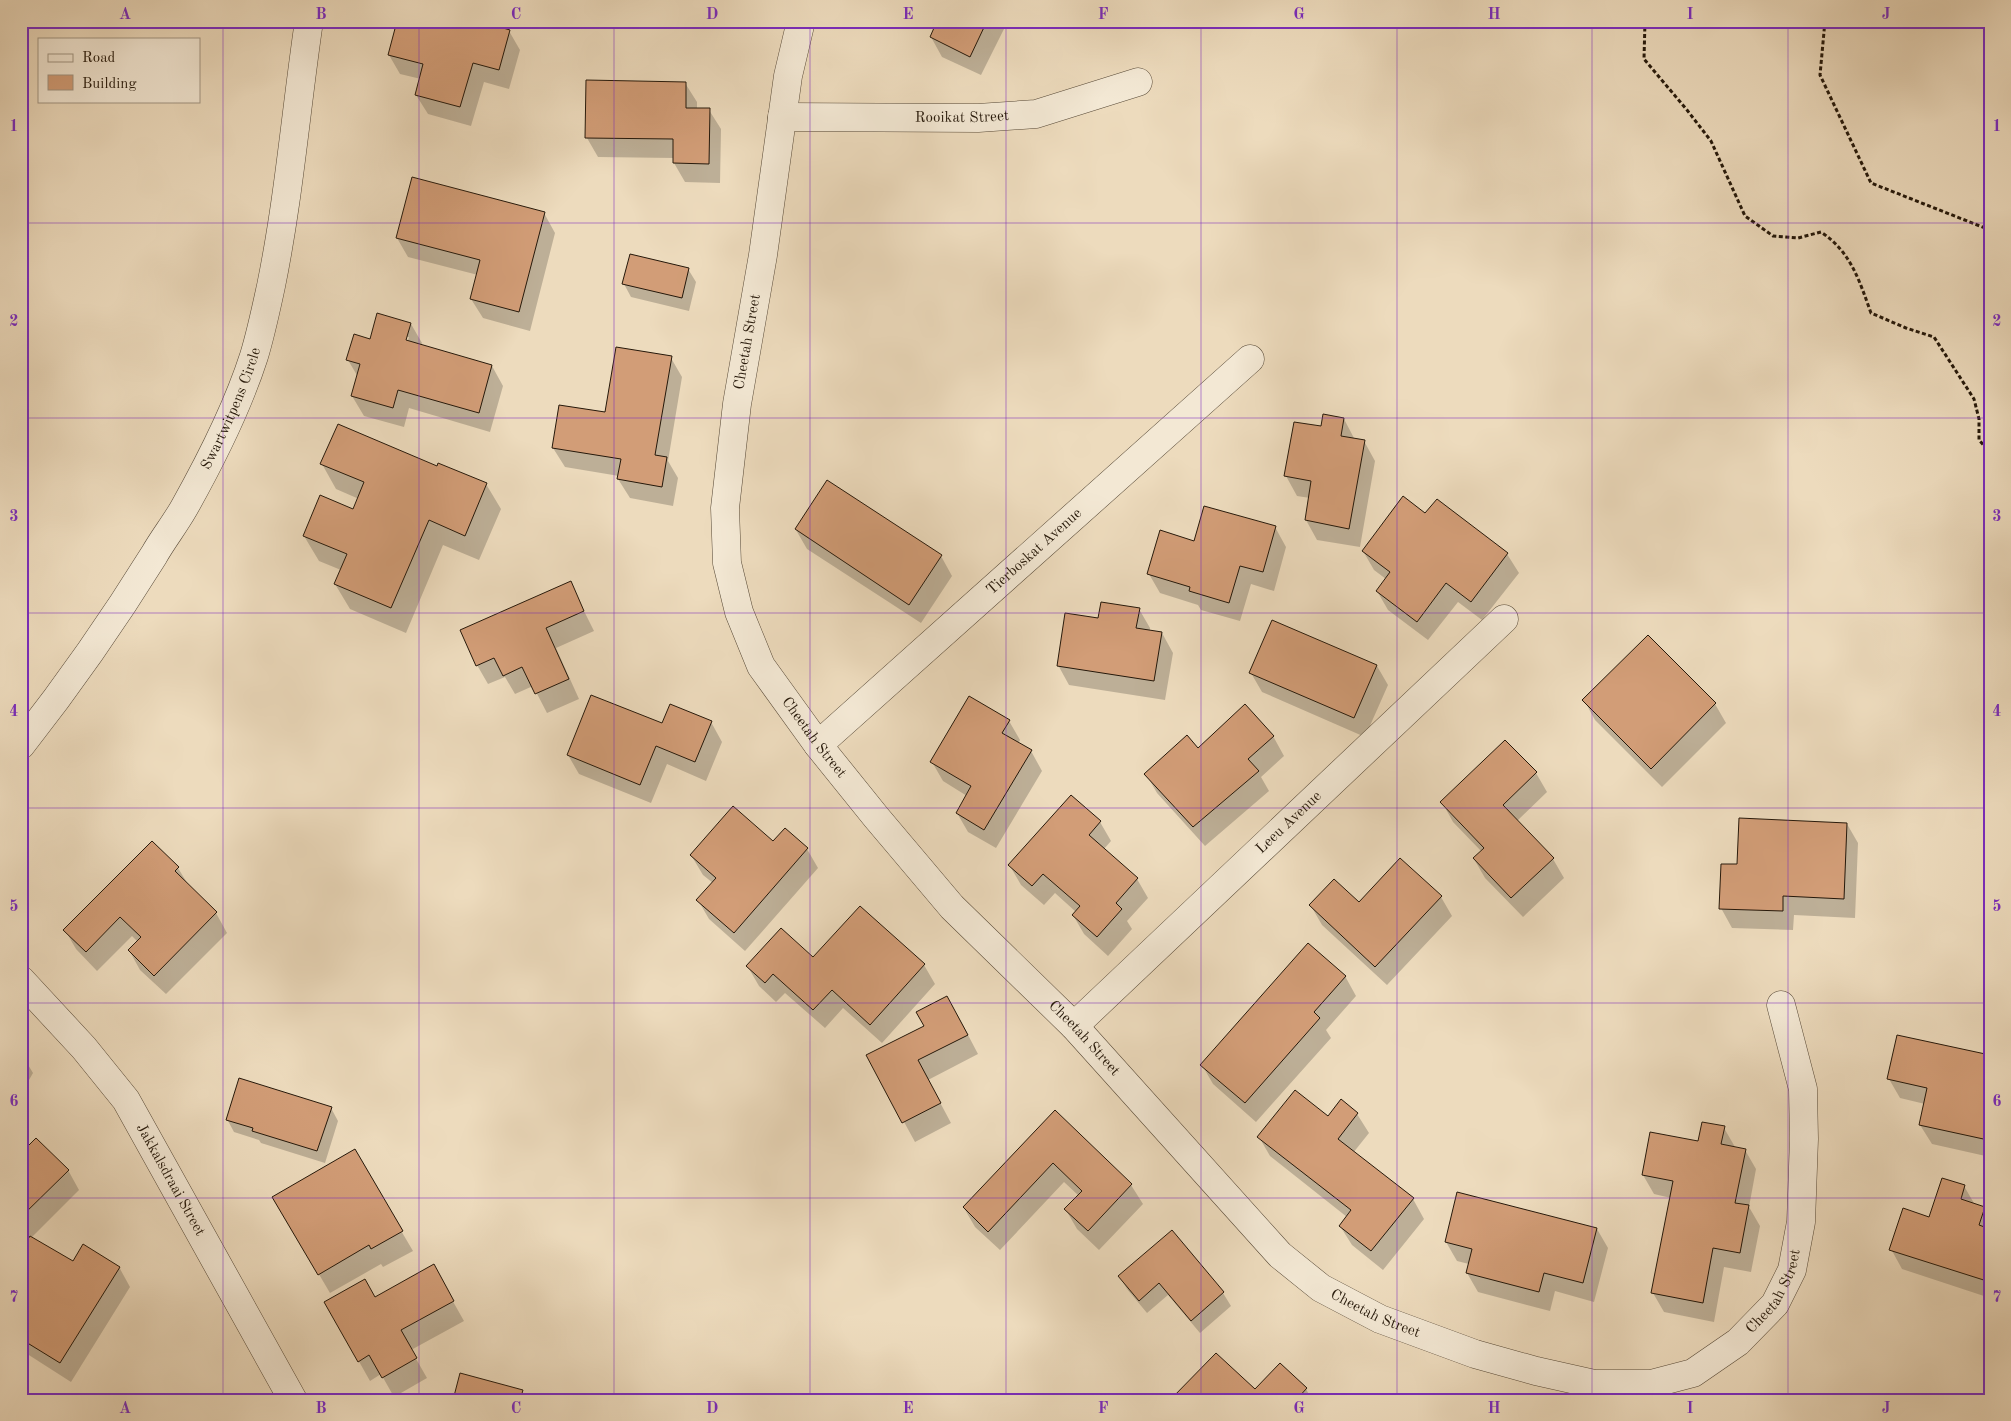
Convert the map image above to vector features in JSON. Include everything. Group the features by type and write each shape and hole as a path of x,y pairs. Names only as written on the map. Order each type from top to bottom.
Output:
{"street":[{"name":"Swartwitpens Circle","path":"21,745 124,604 183,509 234,407 254,355 276,260 310,21"},
{"name":"Cheetah Street","path":"801,21 788,76 763,254 730,457 725,508 727,563 739,612 760,666 818,745 876,817 952,907 1074,1026 1280,1255 1321,1288 1380,1319 1475,1354 1536,1371 1594,1384 1651,1384 1693,1373 1738,1342 1775,1304 1792,1270 1801,1222 1804,1139 1803,1089 1782,1005"},
{"name":"Rooikat Street","path":"782,117 978,118 1036,114 1138,82"},
{"name":"Tierboskat Avenue","path":"818,745 1250,359"},
{"name":"Leeu Avenue","path":"1074,1026 1504,620"},
{"name":"Jakkalsdraai Street","path":"21,980 84,1048 126,1100 293,1400"}],"path":[{"path":"1645,21 1644,59 1711,142 1745,216 1773,236 1798,238 1821,232 1835,242 1850,262 1872,313 1906,328 1934,337 1974,399 1978,419 1979,440 1990,452"},
{"path":"1825,21 1820,75 1871,183 1990,230"}],"building":[{"path":"397,21 479,21 510,30 499,70 473,63 460,107 415,95 423,64 388,55"},
{"path":"937,21 987,21 970,57 930,37"},
{"path":"586,80 686,82 686,108 710,108 709,164 673,163 673,139 585,138"},
{"path":"412,177 545,212 519,312 470,299 480,260 396,238"},
{"path":"630,254 689,268 682,298 622,284"},
{"path":"377,313 411,323 406,340 492,365 479,413 398,390 393,408 351,396 360,364 346,360 354,334 370,339"},
{"path":"616,347 672,356 655,455 667,457 662,487 617,479 621,459 552,448 559,405 605,412"},
{"path":"1323,414 1344,418 1341,436 1365,440 1349,529 1305,520 1311,481 1284,476 1294,422 1321,426"},
{"path":"338,424 437,466 438,463 487,483 465,536 429,520 391,608 334,584 347,554 303,536 320,495 353,509 364,482 320,464"},
{"path":"827,480 942,555 909,605 795,529"},
{"path":"1403,496 1425,513 1437,499 1508,553 1471,602 1446,583 1417,622 1376,591 1390,572 1362,551"},
{"path":"1204,506 1276,526 1263,572 1240,566 1229,603 1189,591 1190,587 1147,574 1160,530 1194,541"},
{"path":"571,581 584,611 546,628 569,679 535,694 522,667 503,676 494,658 476,666 460,630"},
{"path":"1101,602 1140,608 1136,628 1162,632 1154,681 1057,666 1065,613 1098,618"},
{"path":"1272,620 1377,665 1354,718 1249,673"},
{"path":"1648,635 1716,703 1651,769 1582,700"},
{"path":"591,695 662,723 670,704 712,721 695,762 656,746 640,785 567,755"},
{"path":"969,696 1010,720 1002,733 1032,750 984,830 956,813 971,786 930,762"},
{"path":"1245,704 1274,736 1248,759 1259,771 1193,827 1144,774 1187,735 1198,748"},
{"path":"1505,740 1537,772 1503,805 1554,858 1511,898 1473,858 1484,848 1440,802"},
{"path":"1071,795 1101,821 1089,835 1138,878 1116,903 1122,909 1097,937 1072,915 1080,906 1043,874 1032,886 1008,865"},
{"path":"733,806 773,841 785,828 808,848 734,933 696,900 716,878 690,855"},
{"path":"1739,818 1847,823 1844,899 1783,896 1783,911 1719,909 1721,864 1737,864"},
{"path":"152,841 179,867 175,871 217,912 154,976 128,950 141,937 120,917 86,952 63,930"},
{"path":"1400,858 1442,896 1375,967 1309,905 1334,879 1359,902"},
{"path":"860,906 925,964 870,1025 832,990 813,1010 773,974 765,983 746,966 781,928 813,957"},
{"path":"1308,943 1346,976 1314,1012 1320,1018 1245,1103 1200,1065"},
{"path":"947,996 968,1035 918,1060 941,1103 902,1123 866,1055 924,1026 916,1012"},
{"path":"1897,1035 1990,1055 1990,1130 1988,1140 1919,1125 1927,1088 1887,1079"},
{"path":"239,1078 332,1107 317,1151 252,1131 253,1128 226,1120"},
{"path":"1295,1090 1328,1116 1341,1099 1358,1113 1338,1139 1414,1198 1371,1251 1339,1226 1351,1210 1257,1137"},
{"path":"1055,1110 1132,1184 1088,1231 1064,1209 1082,1191 1053,1163 988,1232 963,1207"},
{"path":"1702,1122 1725,1126 1721,1144 1746,1149 1735,1203 1749,1205 1740,1253 1713,1248 1703,1303 1651,1293 1673,1181 1642,1175 1650,1132 1698,1141"},
{"path":"36,1138 69,1170 21,1217 21,1153"},
{"path":"355,1149 403,1231 371,1249 369,1245 318,1275 272,1197"},
{"path":"1942,1178 1965,1185 1961,1199 1985,1207 1979,1225 1990,1229 1990,1282 1889,1250 1903,1208 1929,1217"},
{"path":"1457,1192 1597,1228 1583,1283 1544,1273 1539,1292 1466,1273 1472,1249 1445,1242"},
{"path":"1172,1230 1224,1292 1191,1321 1159,1283 1139,1301 1118,1276"},
{"path":"30,1236 73,1261 83,1244 120,1267 60,1363 21,1339 21,1250"},
{"path":"434,1264 454,1301 401,1330 417,1358 382,1378 369,1355 358,1362 324,1302 365,1279 375,1297"},
{"path":"1216,1353 1255,1389 1280,1363 1307,1388 1296,1400 1170,1400"},
{"path":"460,1373 523,1390 520,1400 453,1400"}]}
